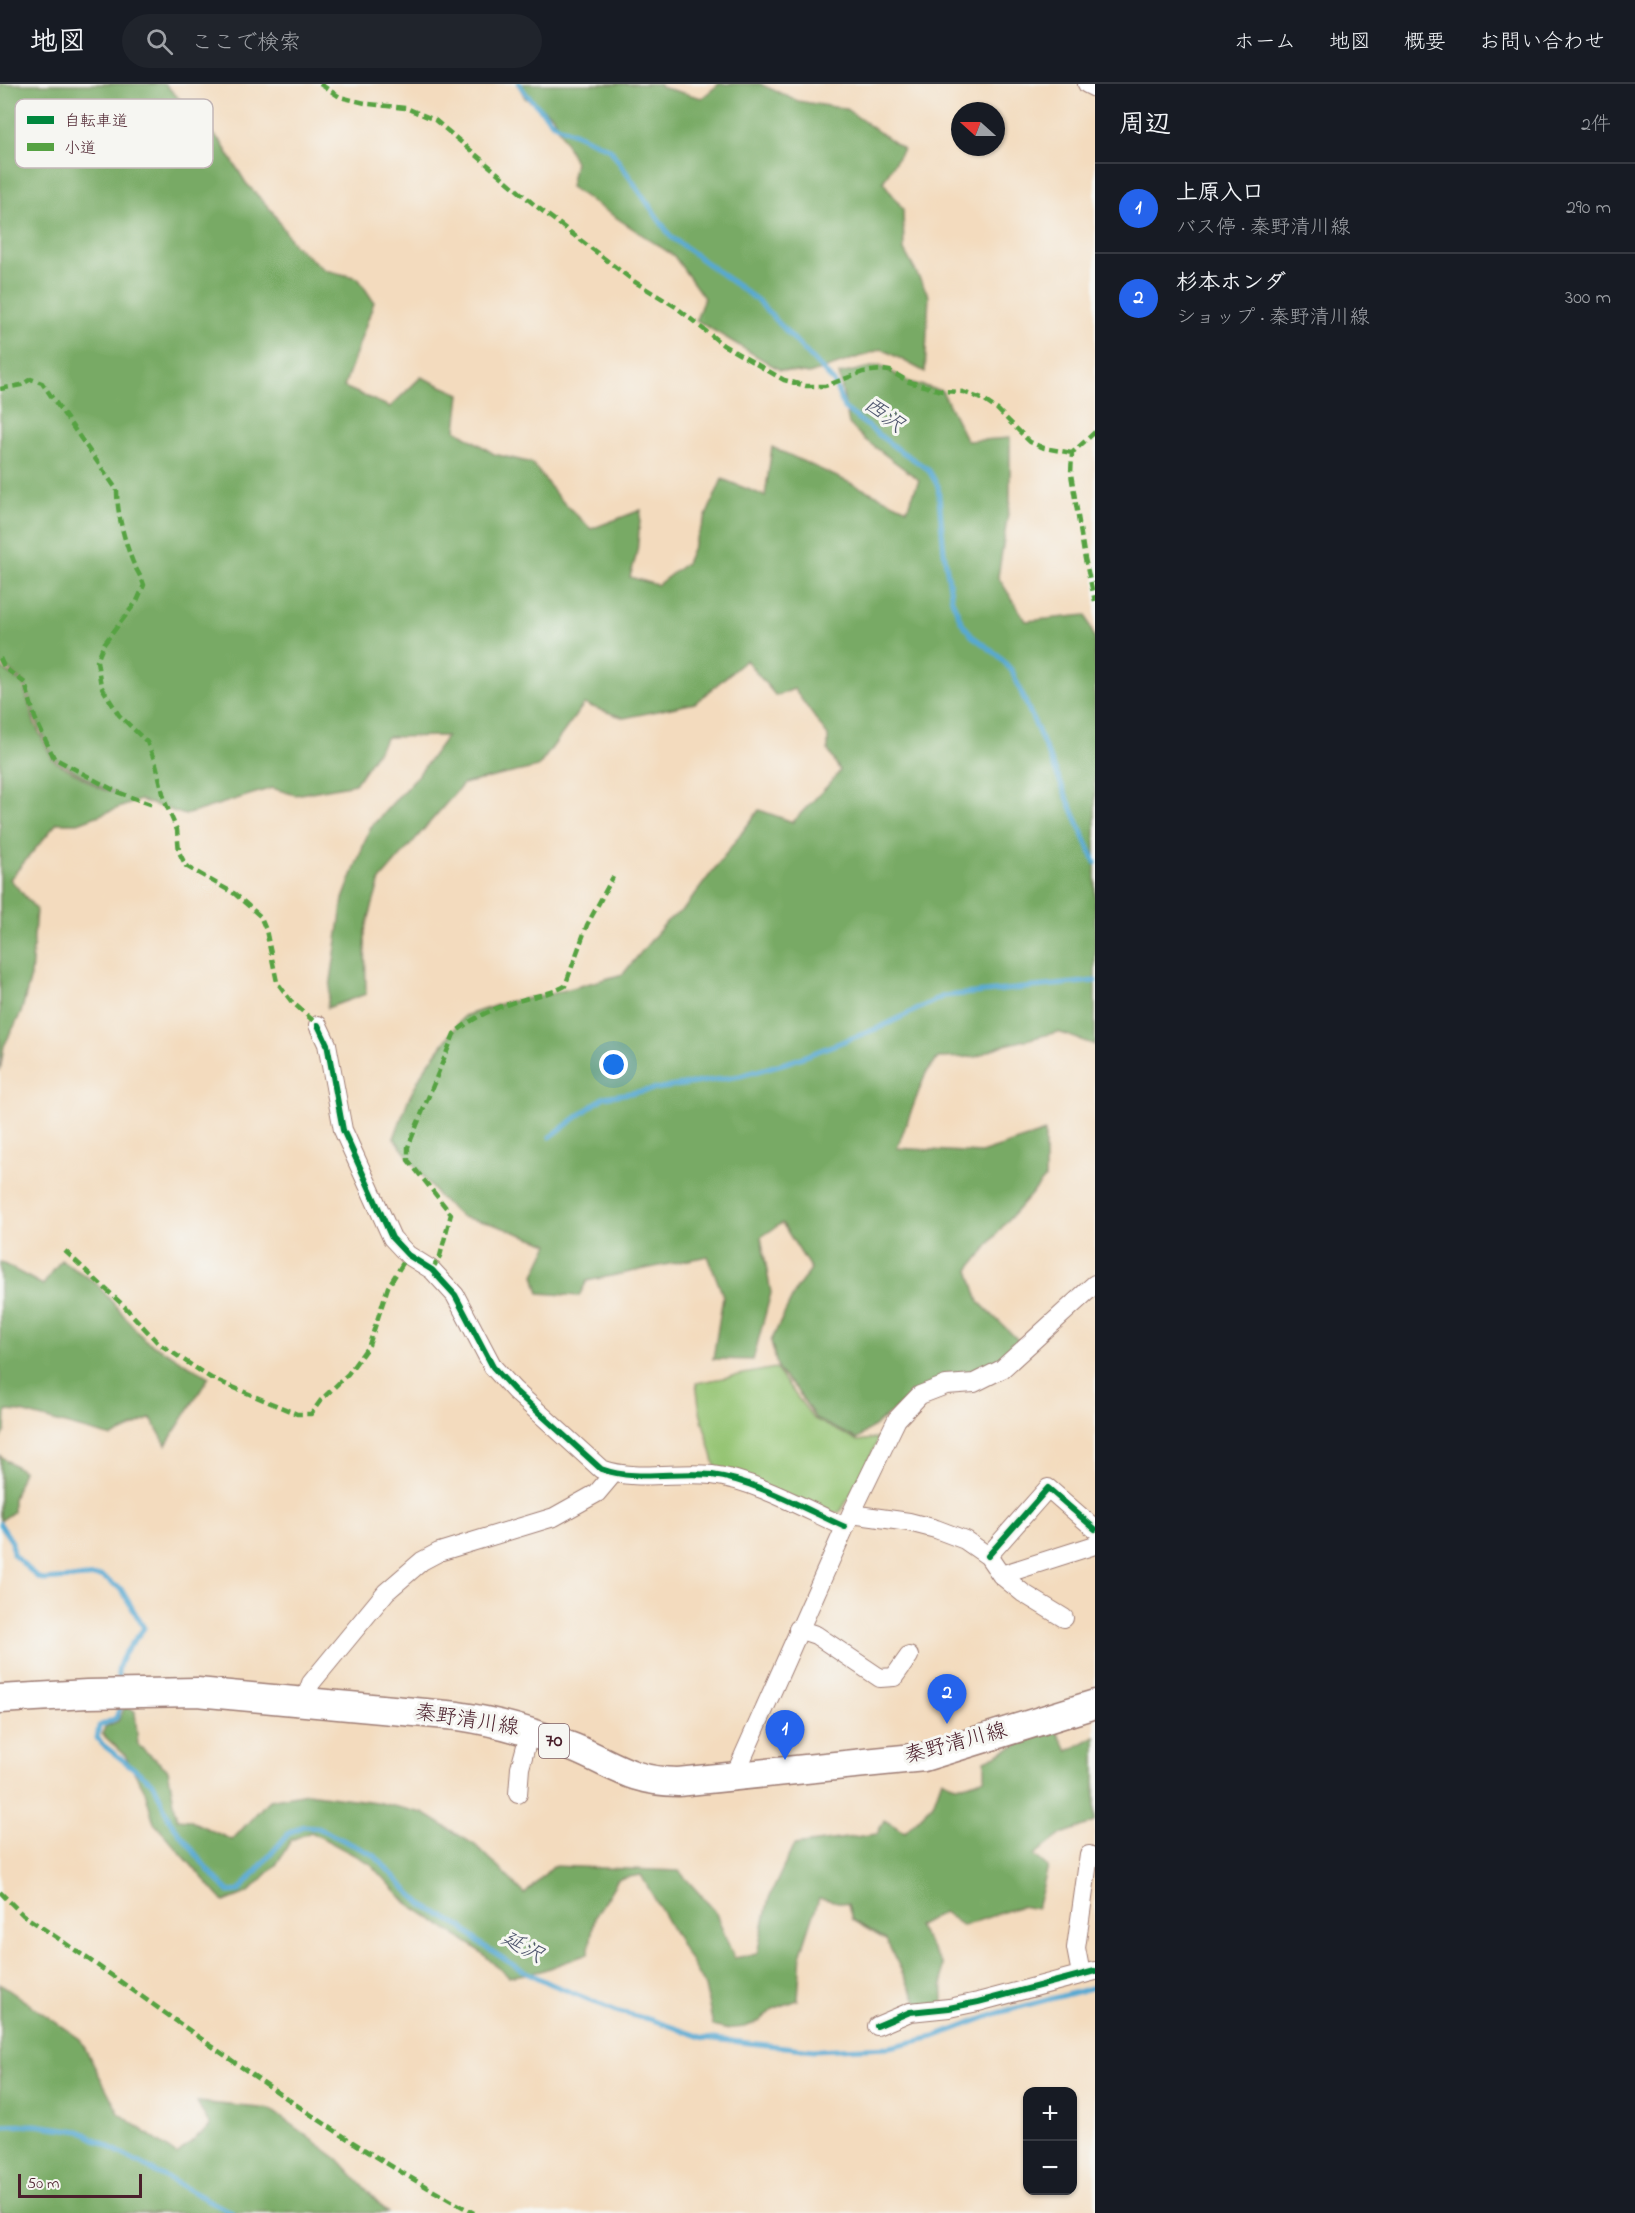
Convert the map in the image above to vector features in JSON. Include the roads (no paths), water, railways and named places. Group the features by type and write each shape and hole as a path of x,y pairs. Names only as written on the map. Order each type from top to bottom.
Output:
{"main road":[{"name":"秦野清川線","path":"0,1699 87,1694 197,1692 458,1716 482,1719 530,1731 632,1776 648,1780 678,1782 924,1757 1095,1704"}],"street":[{"path":"1088,84 1095,88"},
{"path":"318,1025 327,1044 343,1130 392,1238 408,1255 432,1270 455,1295 493,1367 514,1390 601,1469 613,1474 711,1475 744,1483 848,1520 909,1522 936,1529 965,1540 988,1556 1001,1575 1023,1593 1064,1618"},
{"path":"734,1777 798,1629 897,1419 920,1395 946,1385 974,1383 1002,1369 1095,1284"},
{"path":"304,1703 311,1683 386,1592 422,1561 440,1552 554,1517 597,1493 613,1474"},
{"path":"988,1556 1048,1488 1095,1529"},
{"path":"1001,1575 1095,1545"},
{"path":"798,1629 816,1635 880,1678 894,1677 909,1656"},
{"path":"518,1794 520,1768 530,1731"},
{"path":"877,2026 910,2012 978,2002 1088,1972 1076,1948 1089,1901 1089,1855"}],"waterway":[{"name":"西沢","path":"519,84 554,124 610,149 671,237 757,300 834,382 844,408 896,448 928,469 938,486 944,552 952,600 961,621 972,636 998,655 1012,671 1095,862"},
{"path":"550,1137 604,1097 740,1076 792,1061 881,1027 944,996 1095,981"},
{"name":"延沢","path":"0,1524 12,1542 13,1554 37,1577 43,1580 101,1576 121,1589 144,1628 123,1657 118,1677"},
{"name":"延沢","path":"120,1707 116,1718 99,1726 97,1738 154,1784 170,1821 209,1871 229,1892 239,1891 289,1833 303,1826 316,1827 374,1855 424,1906 462,1927 478,1942 518,1968 619,2012 652,2020 704,2038 813,2050 889,2047 934,2037 998,2013 1095,1987"},
{"path":"0,2126 35,2125 80,2131 232,2213"}],"place":[{"name":"杉本ホンダ","path":"947,1724"},
{"name":"上原入口","path":"785,1760"}]}
